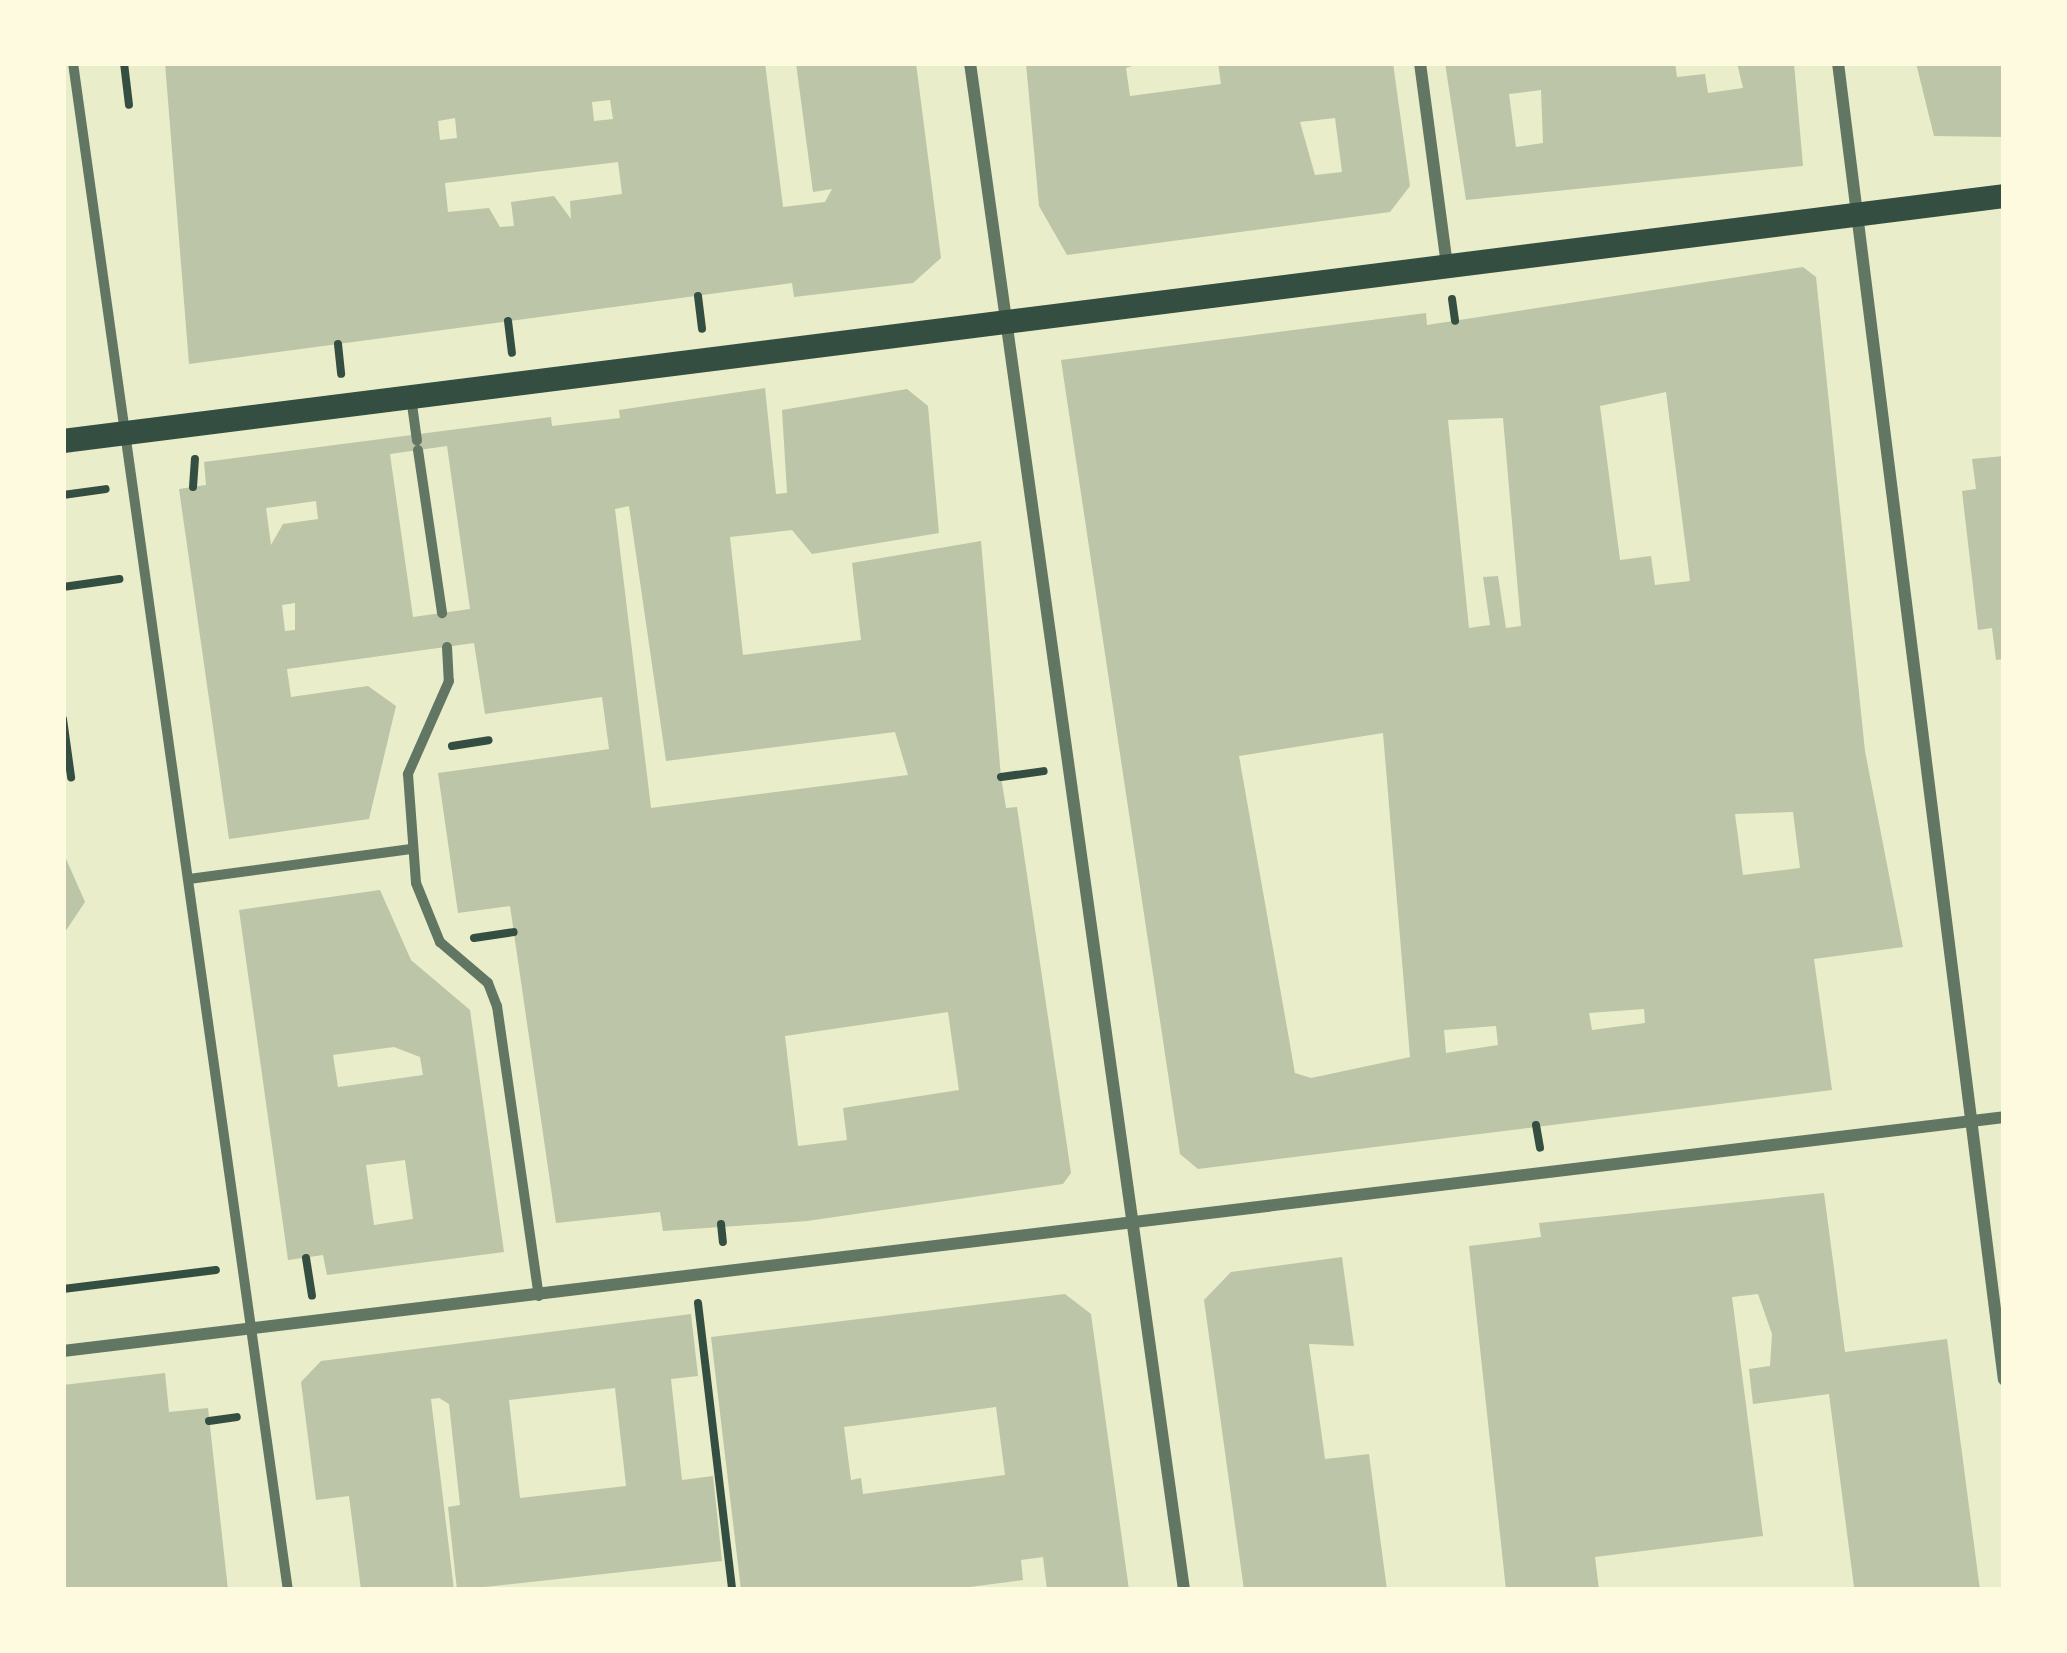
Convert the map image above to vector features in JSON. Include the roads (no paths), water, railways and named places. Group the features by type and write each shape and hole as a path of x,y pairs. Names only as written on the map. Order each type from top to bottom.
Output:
{"main road":[{"path":"63,441 2004,196"}],"street":[{"path":"73,63 255,1328 288,1590"},
{"path":"970,63 1184,1590"},
{"path":"1420,63 1447,265"},
{"path":"1838,63 2004,1380"},
{"path":"411,397 442,613"},
{"path":"447,647 449,681 408,774 411,849 440,942 488,982 497,1006 539,1296"},
{"path":"189,879 411,849"},
{"path":"63,1351 2004,1118"}]}
